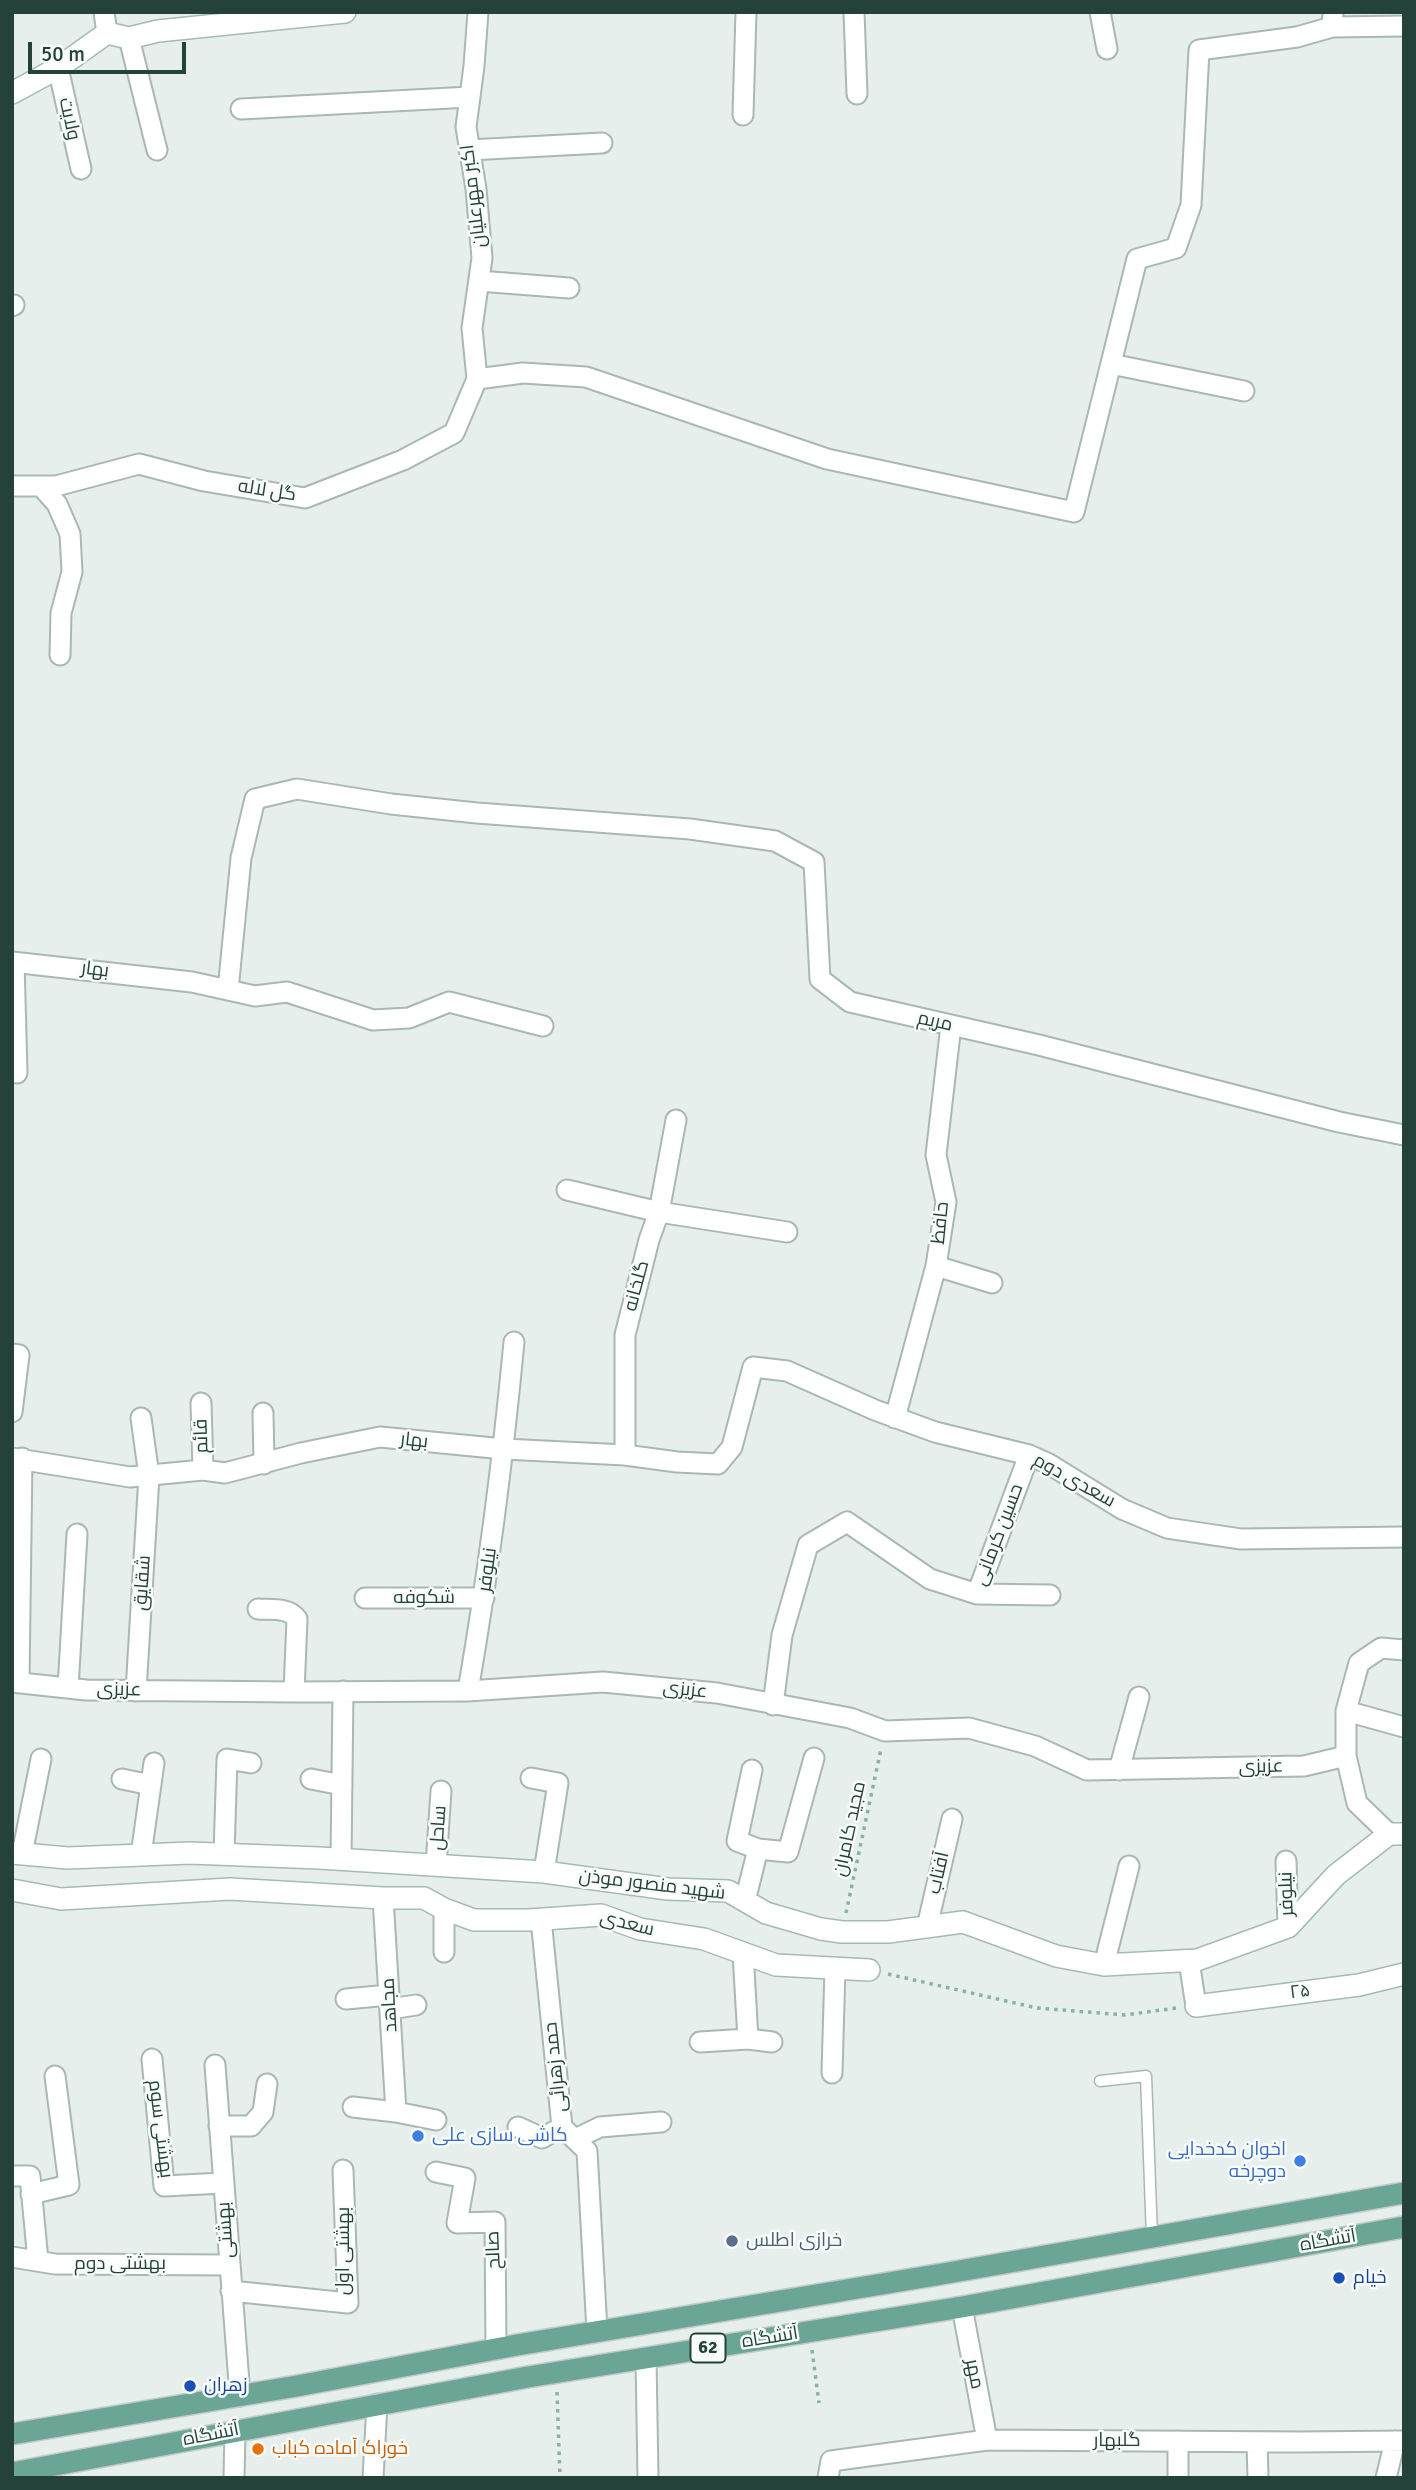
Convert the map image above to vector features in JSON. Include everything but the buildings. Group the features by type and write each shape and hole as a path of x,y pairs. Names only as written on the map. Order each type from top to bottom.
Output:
{"main road":[{"name":"آتشگاه","path":"12,2434 240,2396 496,2348 1404,2193"},
{"name":"آتشگاه","path":"12,2473 556,2372 962,2308 1404,2227"},
{"path":"697,2314 683,2331 688,2339 702,2349"},
{"path":"597,2331 606,2335 613,2343 610,2357 600,2366"}],"street":[{"path":"12,93 58,68 106,23 129,37 248,17 345,12"},
{"name":"اکبر مهرعلیان","path":"477,379 472,328 482,258 476,189 466,127 478,12"},
{"path":"743,115 746,12"},
{"path":"854,12 857,93"},
{"path":"1100,12 1107,49"},
{"path":"477,379 523,373 586,377 827,459 1074,512 1137,260 1175,248 1191,205 1199,50 1297,37 1333,20 1404,26"},
{"path":"129,37 158,150"},
{"name":"ولایت","path":"58,68 81,169"},
{"path":"241,109 470,97"},
{"path":"469,150 602,143"},
{"path":"479,281 569,288"},
{"path":"1111,364 1244,391"},
{"name":"گل لاله","path":"14,483 56,486 139,464 204,481 305,498 403,460 454,433 477,379"},
{"path":"41,486 57,504 70,534 72,572 61,613 60,655"},
{"name":"مریم","path":"228,990 241,858 256,799 297,789 391,804 477,813 690,830 775,841 814,862 820,979 850,1002 1339,1122 1404,1135"},
{"path":"13,962 17,1073"},
{"name":"بهار","path":"13,962 192,982 255,996 287,992 373,1020 409,1018 449,1002 543,1026"},
{"name":"حافظ","path":"895,1418 936,1266 946,1202 936,1155 951,1025"},
{"name":"گلخانه","path":"625,1455 625,1335 649,1240 659,1212 676,1120"},
{"path":"567,1189 659,1212 787,1232"},
{"path":"936,1266 992,1283"},
{"name":"نیلوفر","path":"468,1691 504,1450 514,1342"},
{"path":"12,1412 15,1355"},
{"name":"بهار","path":"17,1458 130,1477 203,1470 225,1473 301,1453 380,1437 504,1450 625,1455 718,1464 732,1447 753,1367"},
{"name":"سعدی دوم","path":"753,1367 787,1371 895,1418 935,1432 1029,1455 1049,1464 1122,1509 1167,1528 1241,1539 1404,1537"},
{"name":"قائم","path":"201,1403 203,1470"},
{"path":"263,1413 264,1464"},
{"name":"شقایق","path":"136,1691 149,1476 141,1419"},
{"name":"حسین کرمانی","path":"774,1704 782,1635 808,1545 847,1522 930,1578 977,1594 1029,1455"},
{"path":"15,1683 17,1458"},
{"path":"68,1688 77,1534"},
{"path":"977,1594 1051,1595"},
{"name":"شکوفه","path":"365,1598 484,1598"},
{"path":"258,1609 288,1611 297,1619 294,1692"},
{"path":"1396,1834 1357,1803 1346,1756 1346,1711 1359,1663 1381,1648 1404,1650"},
{"name":"عزیزی","path":"15,1683 136,1691 294,1692 468,1691 603,1682 717,1693 850,1718 885,1731 969,1728 1035,1746 1087,1770 1304,1766 1346,1756"},
{"path":"341,1859 343,1691"},
{"path":"1119,1770 1139,1696"},
{"path":"1346,1711 1404,1727"},
{"path":"752,1770 737,1841 758,1849 789,1852 814,1758"},
{"path":"17,1853 41,1759"},
{"path":"224,1854 228,1759 251,1763"},
{"path":"141,1855 154,1763"},
{"path":"531,1778 558,1783 544,1872"},
{"path":"122,1779 151,1785"},
{"path":"311,1779 342,1784"},
{"name":"ساحل","path":"436,1865 441,1791"},
{"name":"آفتاب","path":"926,1927 952,1819"},
{"name":"شهید منصور موذن","path":"17,1853 68,1858 224,1854 544,1872 668,1889 728,1891 766,1913 831,1930 888,1932 963,1922 1056,1956 1104,1965 1197,1960 1288,1927 1336,1875 1396,1834"},
{"path":"745,1901 758,1849"},
{"name":"نیلوفر","path":"1286,1861 1288,1927"},
{"path":"1104,1965 1129,1866"},
{"name":"سعدی","path":"12,1890 61,1899 230,1889 424,1898 474,1920 601,1915 640,1929 704,1939 776,1965 869,1970"},
{"name":"مجاهد","path":"383,1898 396,2112"},
{"path":"444,1909 444,1952"},
{"name":"حمد زهرائی","path":"541,1919 569,2133 587,2151 597,2331"},
{"path":"814,1967 831,1930"},
{"path":"743,1953 748,2039"},
{"path":"1189,1961 1196,2006"},
{"path":"832,2073 835,1968"},
{"name":"۲۵","path":"1196,2006 1360,1985 1404,1974"},
{"path":"346,1998 416,2006"},
{"path":"700,2042 748,2039 772,2042"},
{"name":"بهشتی سوم","path":"152,2059 164,2186 223,2183"},
{"name":"بهشتی","path":"215,2065 240,2396"},
{"path":"32,2194 69,2185 55,2076"},
{"path":"219,2126 251,2126 263,2112 267,2084"},
{"path":"353,2107 436,2120"},
{"path":"518,2127 542,2138 600,2127 661,2122"},
{"name":"بهشتی اول","path":"231,2291 348,2303 343,2170"},
{"name":"صالح","path":"436,2172 465,2178 457,2223 495,2222 496,2348"},
{"path":"12,2176 30,2176 38,2261"},
{"name":"بهشتی دوم","path":"12,2257 55,2264 228,2265"},
{"name":"مهر","path":"962,2308 987,2440"},
{"path":"646,2358 648,2478"},
{"path":"373,2478 377,2404"},
{"path":"234,2431 234,2478"},
{"name":"گلبهار","path":"830,2470 987,2440 1399,2441"},
{"path":"1178,2441 1178,2478"},
{"path":"1386,2478 1399,2441"},
{"path":"1257,2442 1258,2478"}],"lane":[{"path":"1100,2081 1146,2076 1152,2238"}],"path":[{"name":"مجید کامران","path":"831,1930 885,1731"},
{"path":"869,1970 1037,2008 1125,2015 1196,2006"},
{"path":"810,2332 819,2403"},
{"path":"556,2372 560,2478"}],"place":[{"name":"کاشی سازی علی","path":"418,2136"},
{"name":"اخوان کدخدایی دوچرخه","path":"1300,2161"},
{"name":"خرازی اطلس","path":"732,2241"},
{"name":"خیام","path":"1339,2278"},
{"name":"زهران","path":"190,2386"},
{"name":"خوراک آماده کباب","path":"258,2449"}]}
